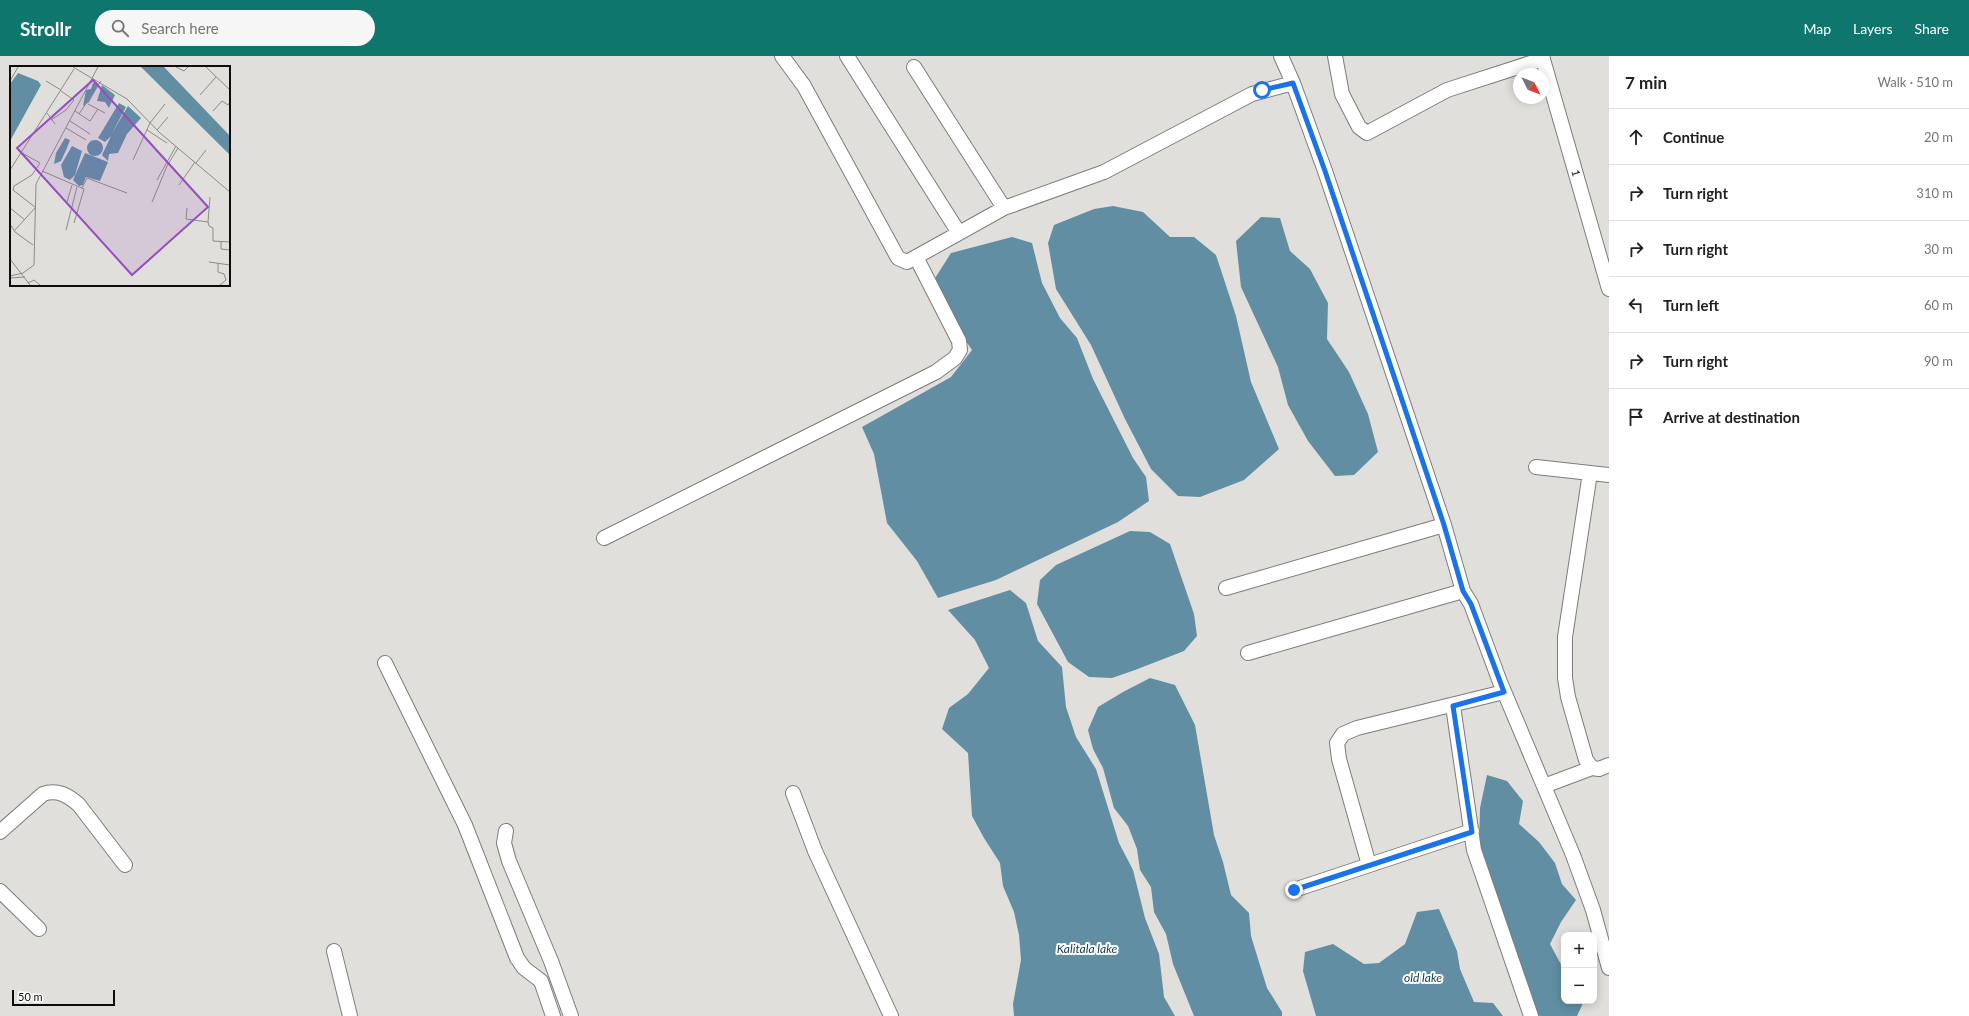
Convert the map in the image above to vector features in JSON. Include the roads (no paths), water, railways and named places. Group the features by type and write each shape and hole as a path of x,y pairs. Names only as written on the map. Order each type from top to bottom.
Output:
{"street":[{"path":"782,56 804,86 898,258 907,262 1004,208 1104,172 1252,94 1293,83"},
{"path":"847,56 960,233"},
{"path":"1281,56 1293,83 1325,171 1444,525 1463,591 1471,604 1504,692 1583,880 1609,968"},
{"path":"1335,56 1342,94 1359,128 1367,133 1447,90 1543,58"},
{"name":"1","path":"1543,58 1609,289"},
{"path":"914,67 1004,208"},
{"path":"604,538 936,372 954,358 960,350 959,341 916,257"},
{"path":"1536,467 1609,475"},
{"path":"1590,473 1565,637 1565,678 1568,697 1586,760 1592,768"},
{"path":"1226,588 1444,525"},
{"path":"1248,653 1463,591"},
{"path":"385,663 465,825 517,958 524,968 541,981 553,1016"},
{"path":"1369,865 1339,759 1337,743 1343,734 1357,728 1453,706 1504,692"},
{"path":"1453,706 1474,850 1531,1016"},
{"path":"1544,786 1592,768 1609,765"},
{"path":"0,832 43,794 49,792 60,793 70,797 79,805 125,865"},
{"path":"793,793 815,851 891,1016"},
{"path":"506,831 504,843 509,861 551,961 571,1016"},
{"path":"1294,890 1472,832"},
{"path":"0,891 39,929"},
{"path":"334,951 350,1016"}],"water":[{"path":"1113,206 1143,212 1170,237 1194,237 1216,255 1236,316 1251,382 1279,449 1244,480 1200,497 1178,496 1151,469 1125,419 1091,345 1056,289 1048,243 1054,225 1094,209"},
{"path":"1261,217 1280,218 1290,251 1310,269 1328,303 1327,339 1349,372 1368,414 1378,452 1354,475 1335,476 1308,441 1288,405 1278,367 1241,287 1236,241"},
{"path":"1012,237 1032,243 1042,283 1060,318 1077,338 1093,379 1133,458 1146,477 1149,501 1118,522 996,580 938,598 917,561 887,523 874,454 862,427 951,377 972,350 949,316 932,283 951,253"},
{"path":"1130,531 1150,532 1170,544 1194,614 1197,636 1184,651 1135,670 1112,678 1089,677 1068,662 1037,604 1040,580 1056,565"},
{"name":"Kalitala lake","path":"1010,590 1026,603 1038,641 1062,667 1066,707 1076,737 1096,769 1119,843 1133,870 1145,918 1159,954 1164,997 1175,1016 1014,1016 1013,1004 1021,960 1019,935 1014,912 1003,886 1000,863 972,816 968,753 942,729 949,708 968,694 989,668 975,640 948,610"},
{"path":"1150,678 1175,685 1195,725 1214,835 1223,862 1231,895 1249,913 1251,936 1267,988 1282,1012 1282,1016 1194,1016 1173,964 1166,934 1154,912 1151,887 1140,870 1137,849 1128,826 1114,808 1103,768 1093,749 1088,730 1098,707"},
{"path":"1487,775 1507,781 1523,801 1519,824 1539,842 1555,863 1562,884 1576,900 1561,922 1550,944 1561,964 1561,1004 1583,1004 1577,1016 1540,1016 1529,1008 1505,917 1479,849 1480,808"},
{"name":"old lake","path":"1439,909 1457,951 1460,969 1474,1002 1493,1003 1503,1016 1316,1016 1303,971 1305,952 1333,944 1364,964 1379,963 1405,944 1417,912"}]}
